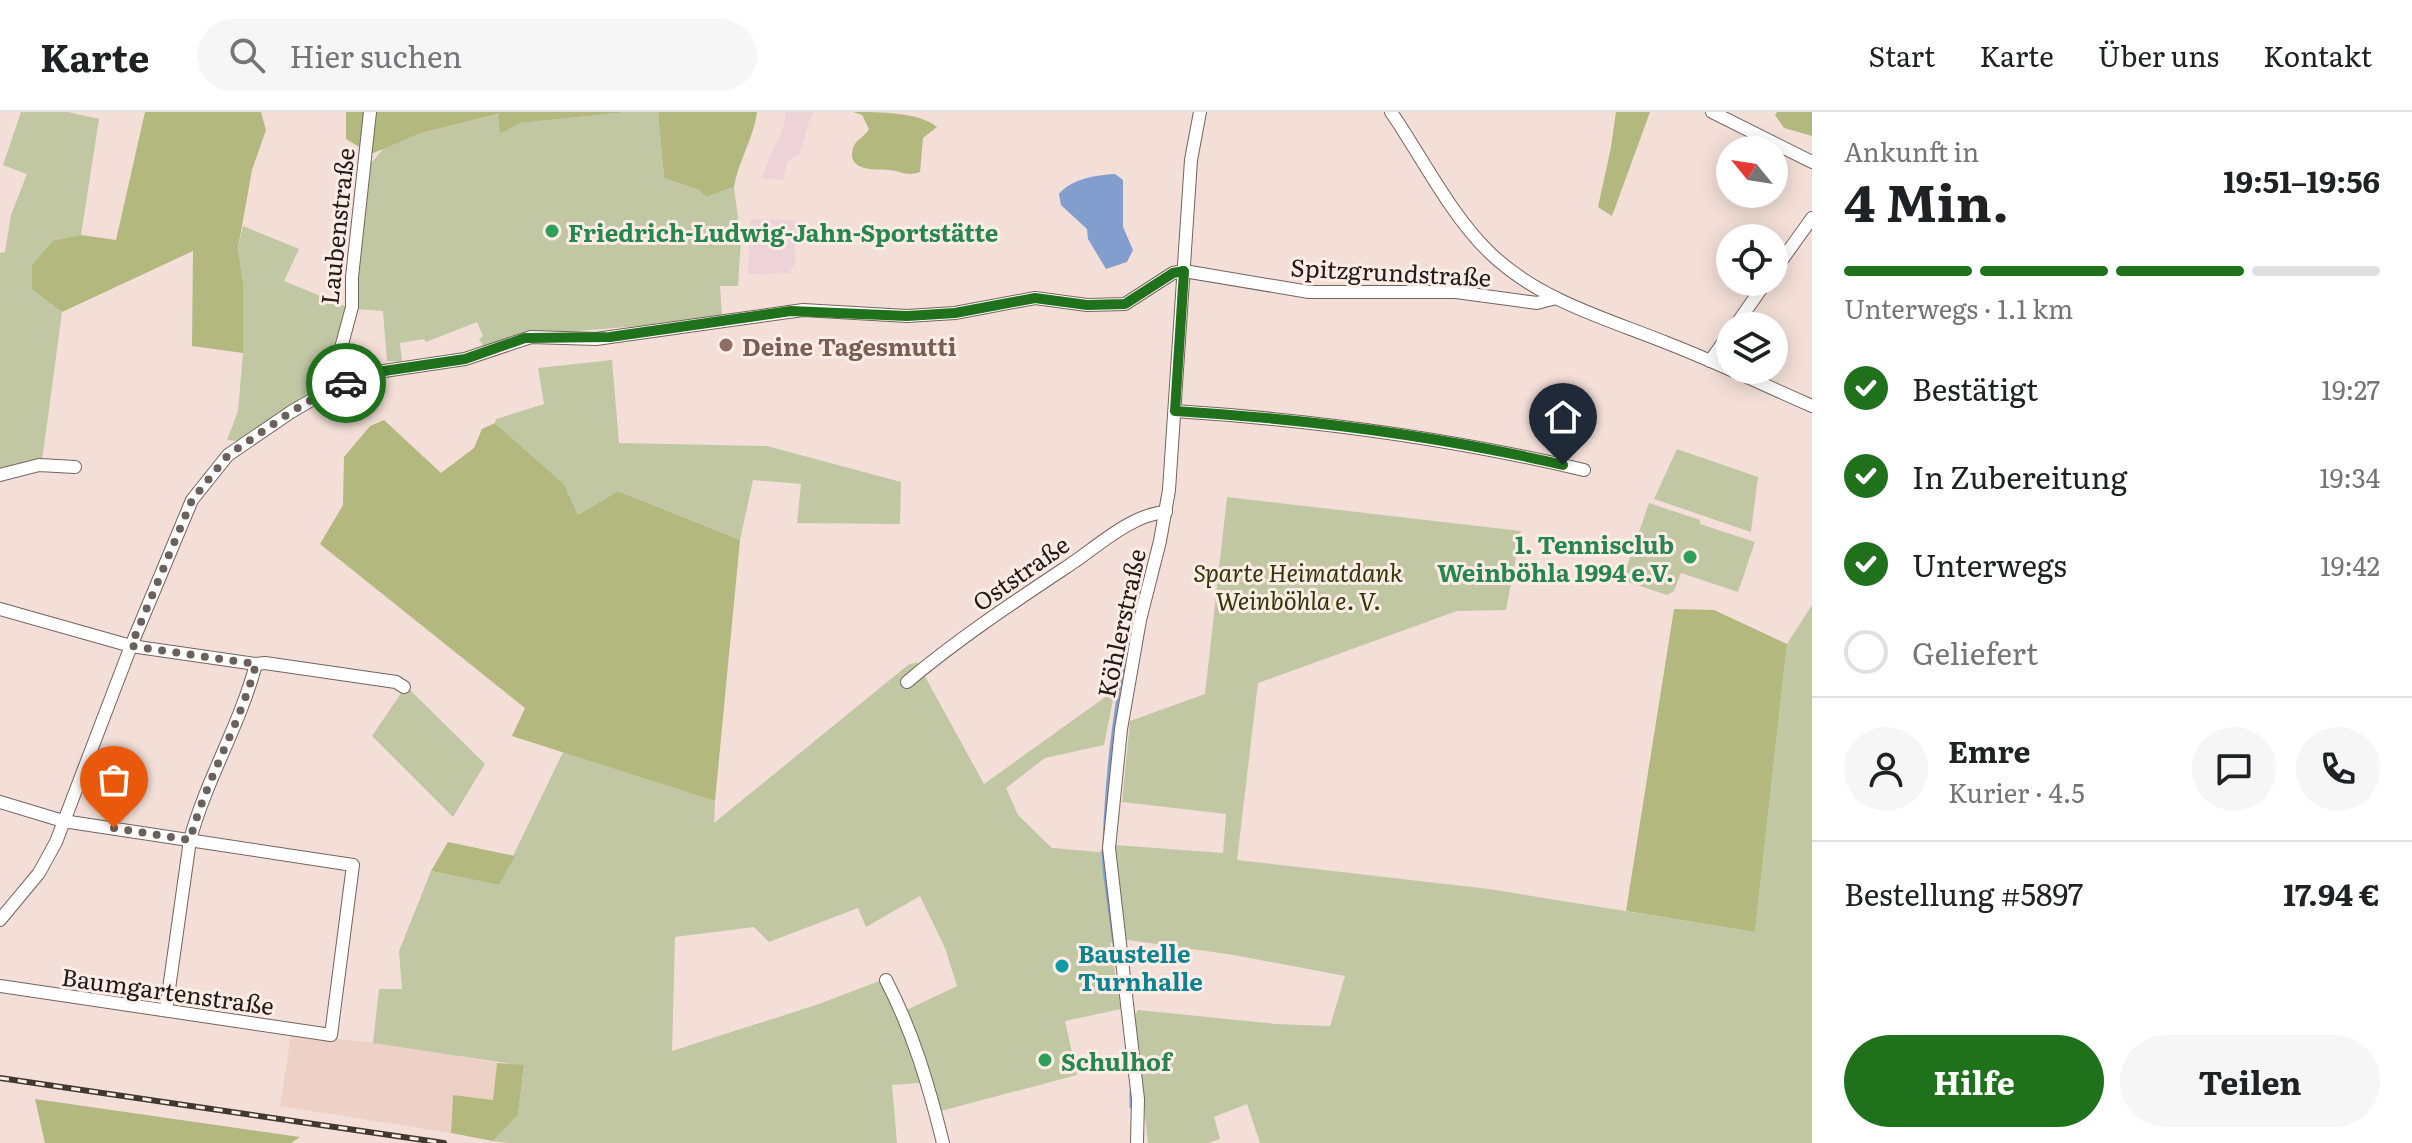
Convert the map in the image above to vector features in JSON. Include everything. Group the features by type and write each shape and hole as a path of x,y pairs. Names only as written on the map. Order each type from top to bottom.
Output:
{"street":[{"name":"Laubenstraße","path":"330,389 352,307 352,277 370,112"},
{"name":"Köhlerstraße","path":"1137,1143 1138,1099 1109,848 1124,714 1140,620 1166,512 1191,160 1200,112"},
{"path":"1391,112 1484,247 1508,268 1556,298"},
{"path":"1712,112 1812,162"},
{"path":"1788,251 1812,218"},
{"path":"0,920 39,873 56,842 131,646 192,500 228,455 330,389 384,371 465,359 531,337 610,337 803,310 907,316 955,313 1035,298 1087,305 1125,304 1173,273 1184,271"},
{"name":"Spitzgrundstraße","path":"1184,271 1309,292 1456,292 1537,303 1556,298 1812,406"},
{"path":"1710,361 1716,353"},
{"path":"1175,411 1371,429 1460,443 1584,470"},
{"path":"0,475 39,465 75,467"},
{"name":"Oststraße","path":"907,682 1019,598 1102,542 1152,513 1166,512"},
{"path":"0,609 131,646 383,679 404,687"},
{"path":"166,1010 190,840 197,814 224,752 256,664"},
{"path":"0,802 63,821 190,840"},
{"name":"Baumgartenstraße","path":"0,986 331,1035 353,865 190,840"},
{"path":"886,980 906,1019 929,1087 943,1143"}],"shaded area":[{"path":"786,112 815,112 800,153 787,162 783,180 761,178 783,128"},
{"path":"750,219 796,220 795,264 789,273 748,274"},
{"path":"291,1035 391,1044 497,1063 493,1100 453,1095 451,1133 280,1106"}],"green space":[{"path":"21,112 68,112 99,119 81,235 54,240 33,289 62,312 42,461 0,472 0,253 5,252 11,215 27,174 3,165"},
{"path":"145,112 261,112 266,130 252,170 238,248 243,283 243,353 192,346 193,251 62,312 32,289 32,265 54,240 81,235 116,240"},
{"path":"346,112 627,112 520,123 500,134 498,114 421,133 371,154 346,139"},
{"name":"Friedrich-Ludwig-Jahn-Sportstätte","path":"627,112 658,112 664,178 699,190 706,197 734,187 741,240 738,286 720,286 722,315 641,326 526,332 484,347 479,339 483,336 477,322 426,342 424,339 400,343 402,362 387,361 383,311 355,309 356,275 371,163 384,148 421,133 499,114 500,134 519,123"},
{"path":"658,112 757,112 734,187 706,197 699,190 664,178"},
{"path":"853,112 910,116 937,127 923,138 920,172 908,174 858,165 852,156 853,148 869,129 862,115"},
{"path":"1616,112 1650,112 1612,216 1598,207"},
{"path":"1777,112 1812,112 1812,136 1784,128 1775,115"},
{"path":"243,226 299,249 284,281 347,307 321,384 238,441 227,440 238,411 243,353 243,283 238,248"},
{"path":"612,360 619,443 767,446 901,482 900,524 797,523 801,484 753,480 740,540 618,491 578,515 564,484 495,423 496,419 544,404 538,368"},
{"path":"384,420 441,473 474,448 482,429 495,423 564,484 578,515 618,491 740,540 715,801 512,736 525,708 320,544 343,505 344,457 370,426"},
{"path":"1677,449 1758,477 1751,532 1654,499"},
{"name":"Sparte Heimatdank Weinböhla e. V.","path":"1227,497 1521,531 1506,610 1457,611 1258,683 1237,860 1489,889 1755,932 1787,644 1812,605 1812,1143 1260,1143 1247,1104 1214,1117 1220,1139 1208,1143 1148,1143 1134,1017 1138,1010 1276,1024 1330,1026 1345,976 1234,955 1128,940 1110,943 1121,1009 1065,1021 1077,1075 941,1111 932,1082 892,1085 897,1143 493,1141 518,1115 524,1066 373,1043 379,989 402,989 399,951 431,871 499,885 563,752 715,801 714,823 908,665 917,662 984,784 1115,690 1104,745 1045,758 1006,788 1018,815 1052,848 1099,852 1115,845 1223,853 1226,814 1122,802 1130,721 1205,694","holes":["920,896 945,948 957,986 896,1015 882,980 816,1005 672,1051 675,937 754,927 769,942 858,908 866,927"]},
{"name":"1. Tennisclub Weinböhla 1994 e.V.","path":"1649,503 1755,542 1738,592 1681,573 1674,591 1667,595 1625,581 1623,578"},
{"path":"1674,609 1714,610 1787,644 1755,932 1626,911"},
{"path":"406,686 485,764 453,817 372,736"},
{"path":"448,842 515,856 499,885 431,871"},
{"path":"497,1063 524,1065 518,1115 493,1141 451,1133 453,1095 493,1100"},
{"path":"35,1099 300,1137 291,1143 45,1143"}],"water":[{"path":"1115,174 1123,180 1123,227 1133,250 1127,262 1106,269 1088,239 1087,229 1061,205 1059,194 1077,181"}],"waterway":[{"path":"1104,843 1113,733 1133,625"},
{"path":"1103,850 1117,966"},
{"path":"1131,1092 1131,1107"}],"railway":[{"path":"0,1078 444,1143"}],"way so far":[{"path":"114,828 190,840 197,814 224,752 256,664 131,646 192,500 228,455 291,412 346,383"}],"place":[{"name":"Friedrich-Ludwig-Jahn-Sportstätte","path":"552,231"},
{"name":"Deine Tagesmutti","path":"726,345"},
{"name":"1. Tennisclub Weinböhla 1994 e.V.","path":"1690,557"},
{"name":"Baustelle Turnhalle","path":"1062,966"},
{"name":"Schulhof","path":"1045,1060"}],"route":[{"path":"346,383 384,371 465,359 525,338 610,337 791,311 931,315 1035,298 1087,305 1125,304 1173,273 1184,271 1175,411 1371,429 1460,443 1563,465"}]}
